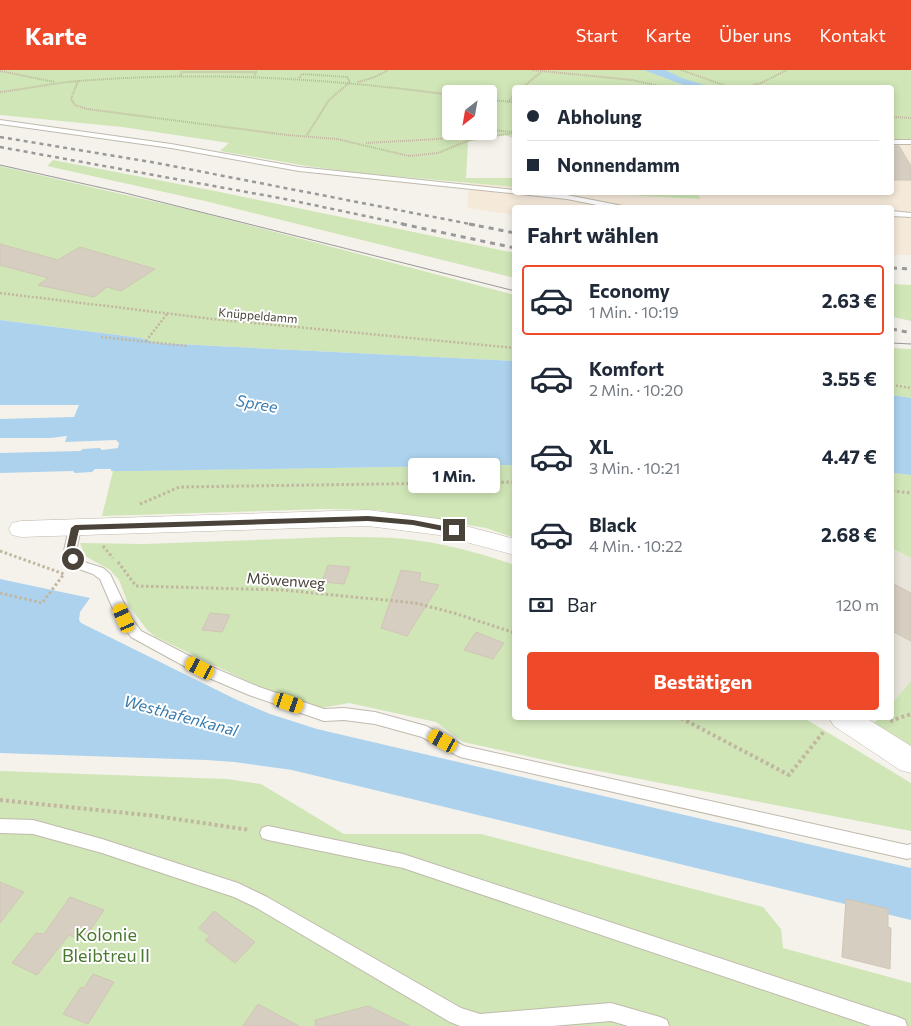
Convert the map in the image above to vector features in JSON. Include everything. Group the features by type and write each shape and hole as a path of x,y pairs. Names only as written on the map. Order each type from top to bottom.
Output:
{"street":[{"path":"21,529 74,532 111,527 368,518 439,527 512,546"},
{"path":"835,722 911,761"}],"lane":[{"path":"0,122 171,146 299,169 512,192"},
{"path":"894,142 911,142"},
{"path":"548,195 611,205"},
{"path":"894,213 911,215"},
{"path":"74,532 70,551 73,559 80,565 98,571 105,577 124,618 136,634 200,668 254,691 324,715 344,714 375,718 426,732 460,751 897,850 911,851"},
{"path":"0,826 33,827 102,846 238,891 261,902 457,1016 476,1024 611,1012 660,1026"},
{"path":"268,833 403,861 898,1026"}],"path":[{"path":"355,82 375,77 388,70"},
{"path":"532,70 632,80 654,85"},
{"path":"681,70 724,85"},
{"path":"755,85 788,70"},
{"path":"525,85 541,71"},
{"path":"0,72 58,83"},
{"path":"180,76 182,72 256,72 254,77"},
{"path":"298,78 302,74 347,77 350,82"},
{"path":"0,92 78,81 180,76 298,78 355,82 442,94"},
{"path":"78,81 72,94 71,102 81,108 360,143 401,154 423,155 451,150 477,138 512,133"},
{"path":"307,136 321,107 350,82"},
{"path":"508,102 512,97"},
{"path":"498,101 512,102"},
{"path":"894,117 911,118"},
{"path":"498,130 512,132"},
{"path":"360,143 442,138"},
{"name":"Knüppeldamm","path":"0,293 168,314 512,348"},
{"path":"146,342 168,314"},
{"path":"102,336 187,346"},
{"path":"894,385 911,388"},
{"path":"111,527 113,520 146,501 179,487 512,482"},
{"path":"894,491 911,493"},
{"name":"Möwenweg","path":"74,532 99,540 107,553 121,566 136,586 283,590 415,603 454,612 512,632"},
{"path":"0,550 10,556 70,576"},
{"path":"0,594 42,603 64,574"},
{"path":"685,720 789,775 835,722"},
{"path":"0,800 156,816 268,833"}],"shaded area":[{"path":"894,140 911,140 911,255 894,255 894,205 512,205 512,215 467,208 469,183 512,187 512,195 624,195 700,199 699,195 894,195"},
{"path":"894,550 911,558 911,681 894,701"}],"green space":[{"path":"0,70 911,70 911,140 894,140 894,85 512,85 512,138 505,135 498,136 498,85 442,85 442,140 479,140 468,142 466,178 512,178 512,187 358,173 220,151 229,143 122,127 0,115"},
{"path":"53,160 210,190 512,252 512,277 205,201 47,166"},
{"path":"0,166 195,211 512,294 512,361 157,343 141,338 0,320"},
{"path":"624,195 699,195 700,199"},
{"path":"894,284 911,285 911,321 894,317"},
{"path":"894,348 911,349 911,398 894,395"},
{"path":"512,465 512,537 486,528 377,510 324,509 102,516 113,471"},
{"path":"894,473 911,475 911,558 894,550"},
{"path":"336,537 389,538 434,543 512,564 512,720 807,720 911,783 911,831 572,766 463,742 436,722 349,703 321,708 253,684 156,637 148,631 129,606 119,580 110,570 85,556 80,543 144,544"},
{"path":"911,681 911,749 873,724 877,720 894,720 894,701"},
{"name":"Kolonie Bleibtreu II","path":"0,771 227,779 261,784 344,834 481,834 763,907 781,929 783,948 911,983 911,1026 0,1026"}],"water":[{"path":"644,70 665,70 705,85 684,85"},
{"name":"Spree","path":"0,320 141,338 157,343 512,361 512,465 137,471 95,469 92,472 75,473 73,471 0,473 0,453 80,451 83,449 100,448 102,450 118,448 119,443 116,440 65,442 67,436 0,438 0,419 74,417 79,405 0,405"},
{"path":"894,395 911,398 911,475 894,473"},
{"name":"Westhafenkanal","path":"0,579 90,598 80,612 79,620 81,623 237,700 270,714 317,729 911,868 911,920 292,770 207,760 0,753"}],"building":[{"path":"894,146 899,146 911,166 911,180 894,180"},
{"path":"0,244 58,260 80,247 155,269 121,291 107,287 94,297 38,285 48,278 0,265"},
{"path":"328,565 350,567 344,584 322,582"},
{"path":"401,570 421,573 419,581 439,585 407,636 381,628"},
{"path":"894,584 911,593 911,641 894,632"},
{"path":"210,613 230,615 222,632 202,630"},
{"path":"476,632 504,643 493,659 464,650"},
{"path":"0,882 24,892 0,923"},
{"path":"70,897 104,910 83,941 69,935 37,975 12,963 36,933 44,934"},
{"path":"846,899 888,909 888,927 891,928 890,969 842,957"},
{"path":"214,911 255,942 235,963 205,940 210,936 199,928"},
{"path":"93,974 114,982 88,1024 63,1014 81,987 84,988"},
{"path":"258,1004 299,1026 243,1026"},
{"path":"368,1006 410,1026 316,1026 315,1020"}],"tram line":[{"path":"0,165 125,193 512,290"},
{"path":"894,343 911,344"}],"railway":[{"path":"0,137 157,163 475,225"},
{"path":"0,147 285,199 408,225"},
{"path":"402,224 512,247"},
{"path":"469,224 512,232"},
{"path":"894,268 911,269"},
{"path":"894,329 911,333"}],"route":[{"path":"73,559 70,551 75,528 368,518 454,530"}]}
